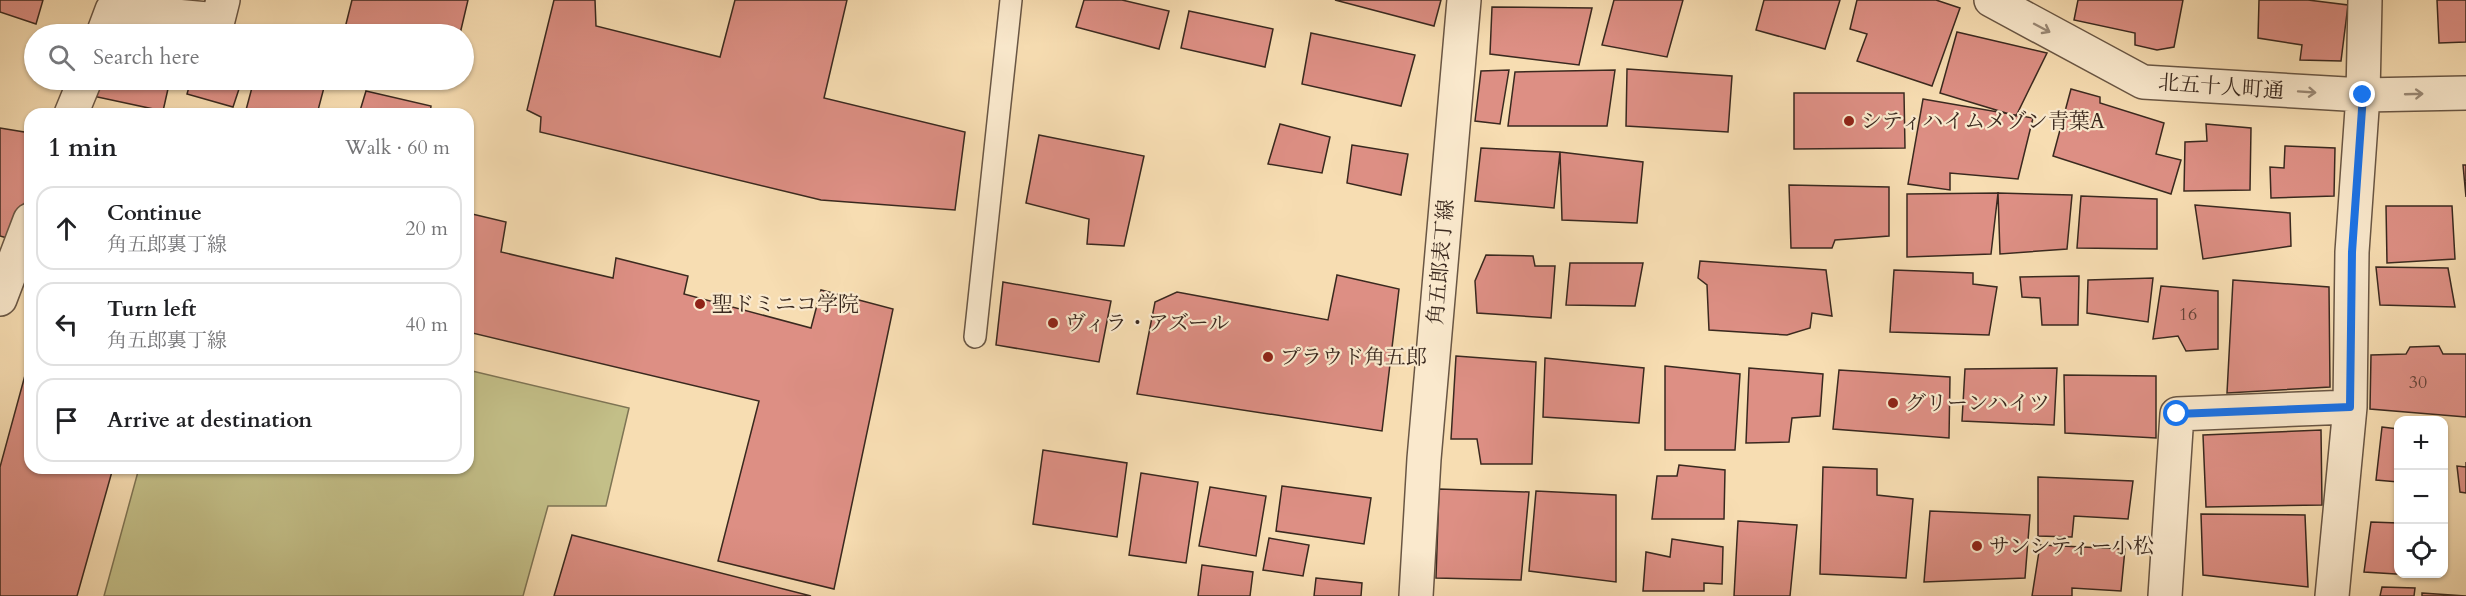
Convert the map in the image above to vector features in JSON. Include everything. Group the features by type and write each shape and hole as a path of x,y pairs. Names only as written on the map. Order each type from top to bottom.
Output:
{"street":[{"path":"107,24 112,10 218,20 223,0"},
{"name":"角五郎表丁線","path":"1416,596 1424,459 1464,0"},
{"name":"北五十人町通","path":"1991,0 2143,82 2363,95 2466,93"},
{"path":"2331,596 2350,407 2352,252 2363,95 2365,0"},
{"path":"73,108 81,90"},
{"path":"0,295 24,235"},
{"path":"2165,596 2177,414 2350,407"}],"lane":[{"path":"975,337 1011,0"}],"shaded area":[{"path":"474,371 629,408 606,506 548,506 523,596 104,596 137,474 474,474"}],"building":[{"path":"0,0 43,0 36,24 0,12"},
{"path":"352,0 468,0 462,24 346,24"},
{"path":"554,0 595,0 596,26 720,57 735,0 847,0 824,98 965,132 955,210 821,200 540,132 541,117 527,110"},
{"path":"1084,0 1122,0 1169,11 1159,49 1076,27"},
{"path":"1335,0 1441,0 1434,26"},
{"path":"1614,0 1683,0 1667,57 1602,45"},
{"path":"1764,0 1840,0 1825,49 1756,30"},
{"path":"1857,0 1936,0 1960,8 1932,86 1857,61 1867,34 1850,29"},
{"path":"2078,0 2183,0 2174,47 2157,50 2135,45 2135,33 2074,20"},
{"path":"2259,0 2308,0 2348,5 2341,61 2300,60 2302,45 2258,38"},
{"path":"2437,0 2466,0 2466,42 2439,43"},
{"path":"1492,7 1592,8 1579,65 1490,54"},
{"path":"1189,11 1273,29 1265,67 1181,48"},
{"path":"1957,32 2047,53 2016,116 1940,93"},
{"path":"1311,33 1415,55 1401,106 1302,84"},
{"path":"1627,69 1732,76 1728,132 1626,126"},
{"path":"1509,70 1500,124 1475,121 1481,71"},
{"path":"1615,70 1607,126 1508,126 1515,72"},
{"path":"2071,89 2100,97 2100,103 2164,123 2156,154 2181,160 2171,194 2053,156"},
{"path":"89,90 168,90 164,108 149,108 88,95"},
{"path":"188,90 239,90 233,107 187,94"},
{"path":"251,90 323,90 319,108 247,108"},
{"path":"366,91 431,106 431,108 361,108"},
{"name":"シティハイムメゾン青葉A","path":"1794,93 1904,93 1905,148 1794,149"},
{"path":"1923,99 2033,118 2018,179 1950,173 1950,190 1908,184"},
{"path":"1280,124 1330,137 1322,173 1268,164"},
{"path":"2206,124 2251,128 2250,190 2184,191 2185,142 2207,141"},
{"path":"0,128 24,132 24,205 14,240 0,236"},
{"path":"1039,135 1144,156 1124,246 1087,244 1089,219 1026,203"},
{"path":"1352,145 1408,154 1401,195 1347,183"},
{"path":"2285,146 2335,148 2334,196 2271,198 2270,167 2284,168"},
{"path":"1481,148 1560,152 1554,208 1475,201"},
{"path":"1560,152 1643,162 1637,223 1562,220"},
{"path":"2463,165 2466,165 2466,197"},
{"path":"1789,185 1889,187 1889,236 1835,240 1832,248 1791,248"},
{"path":"1998,193 1991,254 1907,257 1907,194"},
{"path":"1998,193 2072,195 2067,249 2000,254"},
{"path":"2081,196 2157,199 2157,249 2077,248"},
{"path":"2195,205 2290,213 2291,246 2203,259"},
{"path":"2386,206 2452,206 2455,259 2387,263"},
{"path":"474,214 506,222 501,252 613,278 616,258 688,276 684,294 811,328 821,290 893,309 834,589 718,561 759,401 474,333"},
{"path":"1486,255 1533,256 1535,266 1555,266 1551,318 1477,313 1475,281"},
{"path":"1700,261 1826,270 1832,316 1812,313 1810,328 1787,335 1709,330 1707,285 1698,278"},
{"path":"1570,263 1643,263 1635,306 1566,305"},
{"path":"2376,267 2448,268 2455,307 2380,305"},
{"path":"1894,270 1973,273 1973,284 1997,287 1989,335 1890,332"},
{"name":"プラウド角五郎","path":"1337,275 1399,289 1382,431 1137,394 1155,302 1177,292 1328,320"},
{"path":"2079,276 2078,325 2042,325 2040,298 2022,297 2020,277"},
{"path":"2153,278 2148,322 2087,313 2088,280"},
{"path":"2233,280 2329,287 2330,387 2227,393"},
{"name":"ヴィラ・アズール","path":"1003,282 1111,301 1099,362 996,345"},
{"path":"2161,286 2218,291 2218,349 2186,351 2178,336 2153,339"},
{"path":"2439,346 2443,354 2466,354 2466,417 2370,409 2371,355 2406,354 2410,347"},
{"path":"1456,356 1536,362 1532,464 1481,464 1477,439 1451,439"},
{"path":"1545,358 1644,368 1639,423 1543,417"},
{"path":"1665,366 1740,374 1735,450 1665,450"},
{"path":"1749,368 1823,374 1820,416 1792,418 1789,442 1746,443"},
{"path":"2057,368 2054,425 1962,421 1965,369"},
{"name":"グリーンハイツ","path":"1839,370 1950,377 1949,438 1833,429"},
{"path":"2064,375 2156,376 2156,438 2065,433"},
{"path":"24,379 24,474 111,474 77,596 0,596 0,467"},
{"path":"2382,427 2394,428 2394,482 2376,480"},
{"path":"2321,430 2322,505 2206,507 2203,435"},
{"path":"1043,450 1127,463 1117,537 1033,524"},
{"path":"1679,465 1725,470 1724,519 1652,519 1657,476 1677,476"},
{"path":"2457,466 2466,467 2466,493 2460,492"},
{"path":"1823,467 1877,469 1877,495 1913,499 1906,578 1820,574"},
{"path":"1141,473 1198,482 1186,563 1129,555"},
{"path":"2038,477 2133,481 2128,519 2074,516 2072,537 2038,536"},
{"path":"1282,486 1371,498 1364,544 1276,531"},
{"path":"1210,487 1266,496 1256,556 1199,546"},
{"path":"1439,489 1529,492 1521,580 1436,578"},
{"path":"1536,491 1616,495 1616,582 1529,571"},
{"name":"サンシティー小松","path":"1930,511 2030,515 2025,578 1924,582"},
{"path":"2201,514 2305,515 2308,587 2203,575"},
{"path":"1738,521 1797,525 1790,596 1734,596"},
{"path":"2371,522 2394,523 2394,574 2364,572"},
{"path":"572,535 811,596 554,596"},
{"path":"1269,538 1309,545 1303,576 1263,570"},
{"path":"1672,539 1723,547 1722,584 1704,583 1704,591 1643,591 1646,552 1670,557"},
{"path":"2040,545 2125,549 2121,591 2072,588 2072,596 2032,596"},
{"path":"1202,565 1253,572 1250,596 1198,596"},
{"path":"1316,578 1362,583 1361,596 1314,596"},
{"path":"2382,587 2415,588 2414,596 2380,596"},
{"path":"2422,593 2466,596 2422,596"}],"place":[{"name":"シティハイムメゾン青葉A","path":"1849,121"},
{"name":"聖ドミニコ学院","path":"700,304"},
{"name":"ヴィラ・アズール","path":"1053,323"},
{"name":"プラウド角五郎","path":"1268,357"},
{"name":"グリーンハイツ","path":"1893,403"},
{"name":"サンシティー小松","path":"1977,546"}],"route":[{"path":"2177,414 2350,407 2352,252 2363,95"}]}
